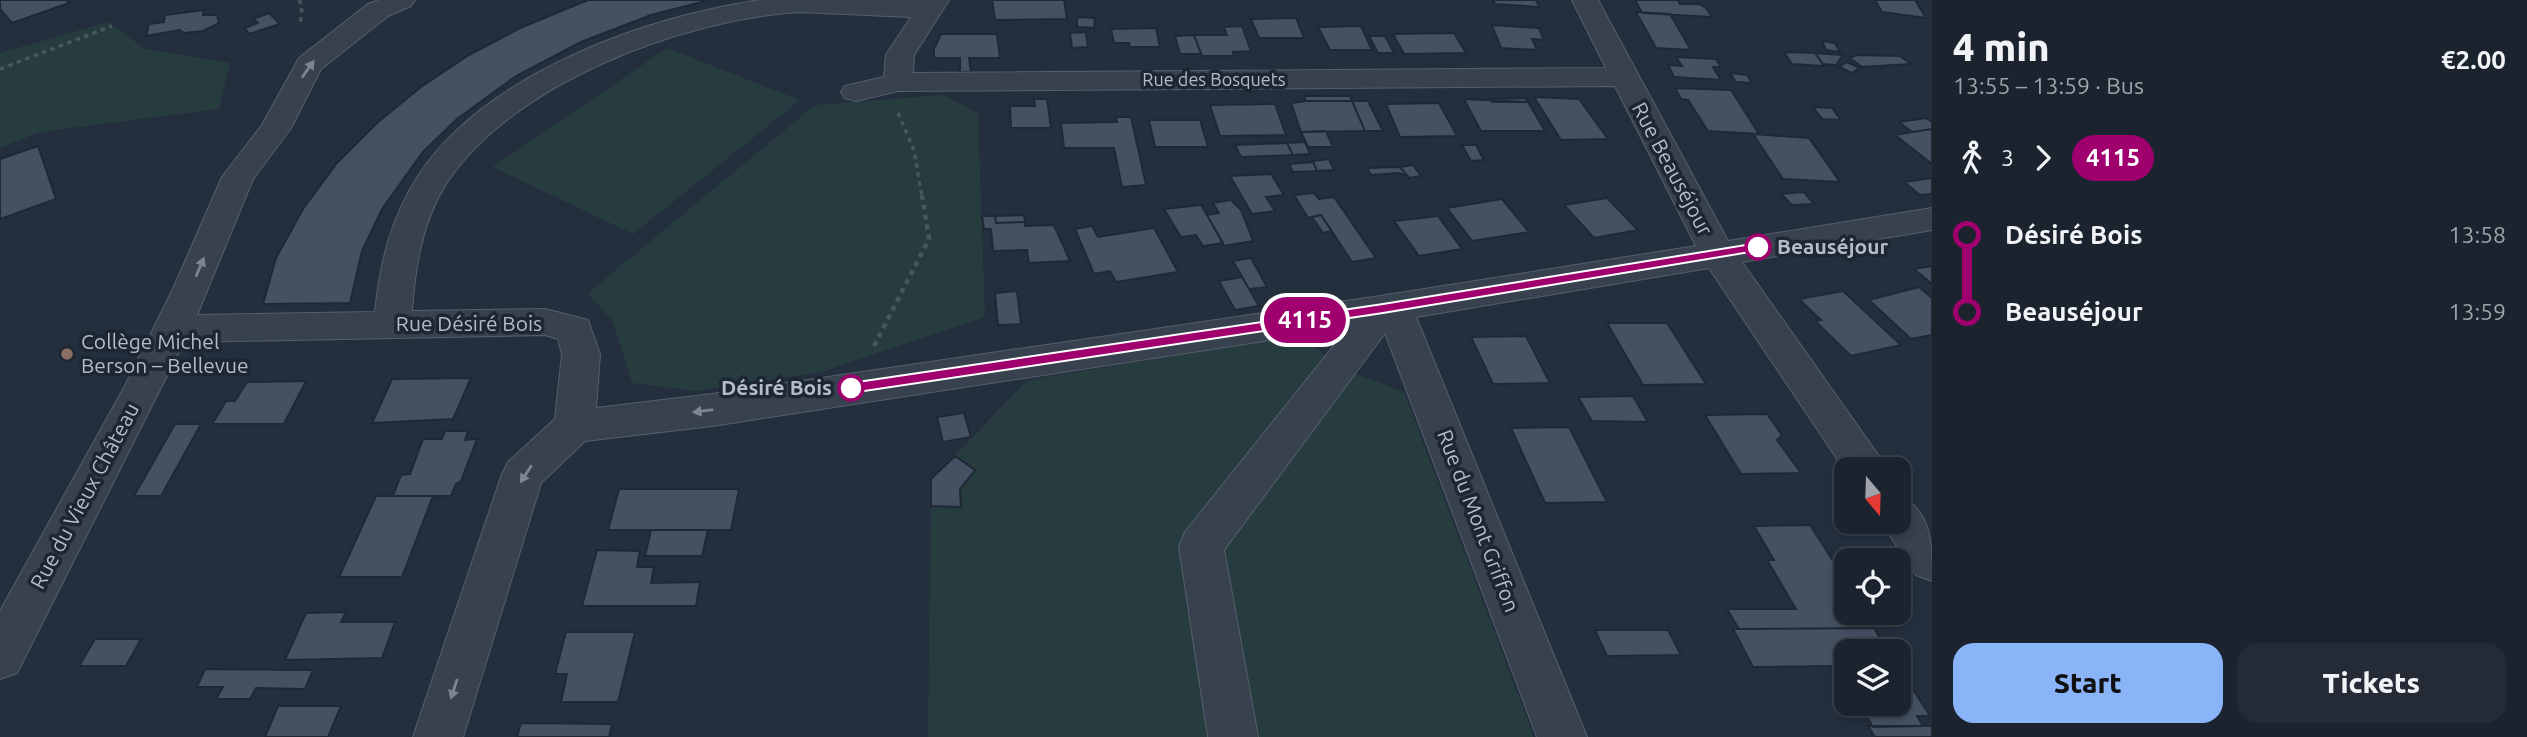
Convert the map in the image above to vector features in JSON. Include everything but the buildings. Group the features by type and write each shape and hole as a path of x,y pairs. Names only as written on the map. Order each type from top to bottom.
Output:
{"street":[{"name":"Rue du Vieux Château","path":"0,657 171,329 238,177 276,128 309,64 378,10 402,0"},
{"name":"Rue Beauséjour","path":"1585,0 1718,254 1859,457"},
{"path":"392,325 396,279 409,223 437,174 478,130 522,94 583,60 648,34 708,18 778,5 845,2 933,5"},
{"path":"898,82 900,55 933,5"},
{"name":"Rue des Bosquets","path":"856,92 898,82 1623,77"},
{"path":"438,737 523,474 574,426 712,410 1388,307 1932,219"},
{"path":"1233,737 1201,546 1388,307"},
{"name":"Rue du Mont Griffon","path":"1388,307 1562,737"},
{"name":"Rue Désiré Bois","path":"171,329 545,322 575,330 581,354 574,426"},
{"path":"1911,531 1932,561"}],"path":[{"path":"0,69 112,26"},
{"path":"864,386 876,338 929,239 914,150 894,104 898,82"}],"green space":[{"path":"108,22 145,49 230,63 219,109 40,132 0,148 0,53"},
{"path":"667,48 800,100 633,234 493,167"},
{"path":"943,95 978,113 985,317 822,372 697,391 632,383 613,322 588,293 815,105"},
{"path":"1300,335 1341,368 1404,392 1534,737 928,737 931,479 1028,380"}],"bus line":[{"name":"4115","path":"851,388 1383,309 1393,305 1758,247"}],"place":[{"name":"Beauséjour","path":"1758,247"},
{"name":"Collège Michel Berson – Bellevue","path":"67,354"},
{"name":"Désiré Bois","path":"851,388"}]}
